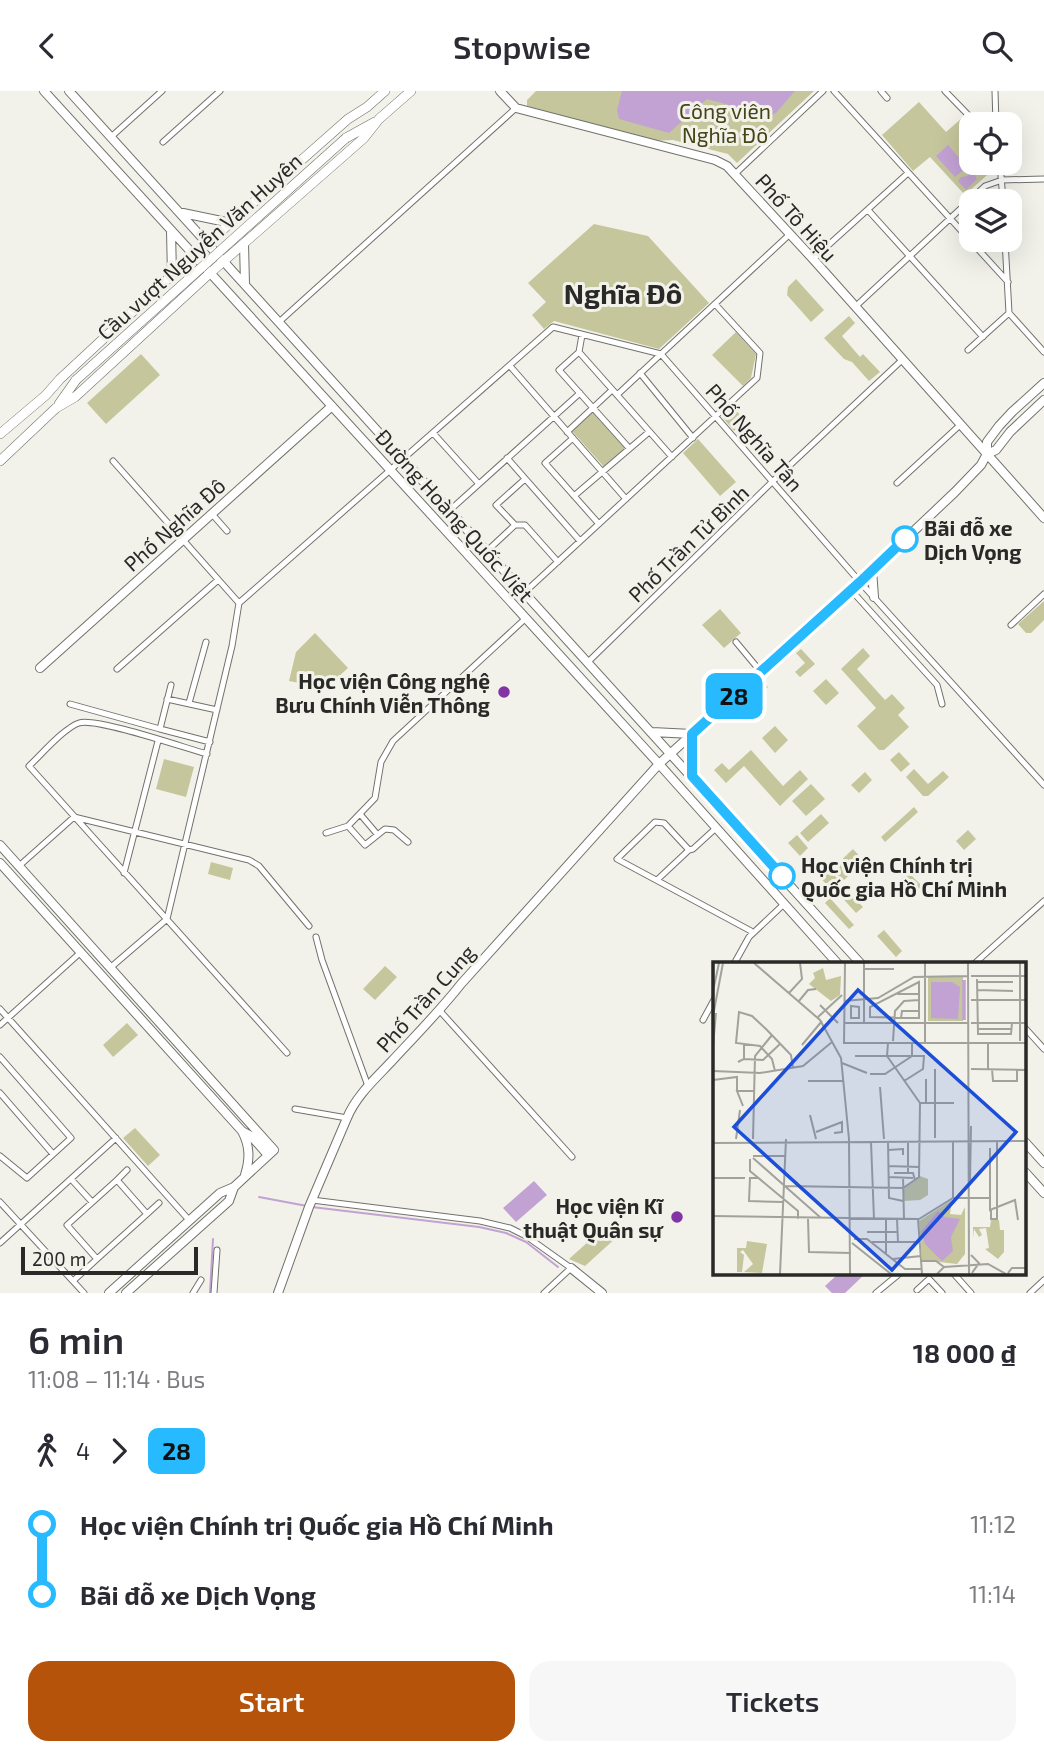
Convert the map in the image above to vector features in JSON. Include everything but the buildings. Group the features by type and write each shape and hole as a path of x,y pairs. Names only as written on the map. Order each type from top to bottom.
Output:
{"main road":[{"name":"Đường Hoàng Quốc Việt","path":"44,91 659,764 836,962"},
{"name":"Đường Hoàng Quốc Việt","path":"69,91 859,962"},
{"path":"0,434 46,395 193,256 348,119 385,91"},
{"path":"0,461 56,408 75,397 210,273 365,138 379,119 411,91"},
{"path":"500,91 516,108"},
{"name":"Cầu vượt Nguyễn Văn Huyên","path":"346,138 367,107"},
{"name":"Phố Tô Hiệu","path":"516,108 715,160 727,166 1044,518"},
{"name":"Cầu vượt Nguyễn Văn Huyên","path":"56,408 76,380 346,138 379,119"},
{"path":"245,211 242,226 249,230 260,229"},
{"path":"181,213 231,223"},
{"path":"171,231 172,275"},
{"path":"244,243 246,284"},
{"path":"159,288 172,288 176,296 173,307"},
{"name":"Cầu vượt Nguyễn Văn Huyên","path":"46,395 76,380"},
{"path":"1044,383 1004,420 987,442 987,454 996,450 1013,429 1044,400"},
{"name":"Phố Nghĩa Đô","path":"40,668 332,406"},
{"path":"1004,420 1013,429"},
{"name":"Phố Trần Cung","path":"278,1293 311,1203 351,1108 368,1087 440,1011 461,984 659,764 860,582 955,492 981,465 987,454"},
{"path":"872,570 874,597"},
{"path":"652,732 692,734 692,776"},
{"path":"0,845 271,1153"},
{"path":"0,863 242,1131 271,1153"},
{"path":"242,1131 249,1150 244,1178"},
{"path":"1026,1143 1042,1157"},
{"path":"109,1293 220,1193 234,1187 271,1153"},
{"path":"1026,1173 1044,1193"},
{"path":"126,1293 229,1201 234,1187"},
{"path":"571,1268 602,1293"}],"street":[{"path":"111,137 162,91"},
{"path":"163,142 220,91"},
{"path":"735,174 823,91"},
{"path":"834,91 1007,282"},
{"path":"881,91 887,98"},
{"path":"945,91 965,112"},
{"path":"995,91 996,112"},
{"path":"279,322 516,108"},
{"path":"813,260 908,173"},
{"path":"1001,175 1002,189"},
{"path":"855,307 985,187 1002,180 1044,179"},
{"path":"868,210 983,337"},
{"path":"567,432 593,408 640,373 790,234"},
{"path":"1006,252 1009,313 1044,352"},
{"path":"525,592 757,378 760,353 715,304"},
{"path":"968,351 1009,313"},
{"path":"110,968 167,919 232,646 239,603 553,327 661,354"},
{"path":"582,335 579,352 559,369 629,449"},
{"path":"579,352 672,457"},
{"name":"Phố Nghĩa Tân","path":"661,354 860,582 1044,785"},
{"name":"Phố Trần Tử Bình","path":"589,662 772,482 902,360"},
{"path":"510,366 626,499"},
{"path":"640,373 693,438"},
{"path":"450,510 580,393"},
{"path":"897,483 960,425"},
{"path":"574,496 649,432"},
{"path":"433,433 480,484"},
{"path":"573,438 545,463 599,524"},
{"path":"507,458 580,541"},
{"path":"113,461 239,603"},
{"path":"515,525 496,505 525,479"},
{"path":"212,514 227,531"},
{"path":"487,551 515,525 526,525 558,562"},
{"path":"117,669 218,580"},
{"path":"851,590 937,685 942,704"},
{"path":"1011,625 1044,594"},
{"path":"326,833 348,826 375,798 380,768 393,741 526,618"},
{"path":"189,703 206,642"},
{"path":"736,642 761,672"},
{"path":"160,729 171,685"},
{"path":"167,699 217,710"},
{"path":"71,704 210,741"},
{"path":"207,754 88,721 76,724 29,766 287,1053"},
{"path":"124,873 158,741"},
{"path":"360,814 377,834"},
{"path":"74,817 249,860 259,866 309,926"},
{"path":"19,866 74,817"},
{"path":"689,850 664,824 655,822 617,859 751,931"},
{"path":"348,826 365,845 385,829 394,830 408,842"},
{"path":"657,880 716,828"},
{"path":"976,962 1044,901"},
{"path":"735,962 749,937 784,904"},
{"path":"316,937 368,1087"},
{"path":"0,1025 81,952"},
{"path":"703,1020 713,1002"},
{"path":"0,1009 189,1220"},
{"path":"440,1011 572,1157"},
{"path":"1026,1029 1044,1049"},
{"path":"0,1156 27,1178 71,1138 1,1060"},
{"path":"0,1093 53,1154"},
{"path":"295,1109 347,1118"},
{"path":"0,1243 116,1138"},
{"path":"97,1259 67,1224 127,1170"},
{"path":"71,1179 92,1202"},
{"path":"117,1179 147,1214"},
{"path":"0,1202 84,1293"},
{"path":"73,1281 159,1203"},
{"path":"311,1203 480,1221 509,1228 526,1236 571,1268 544,1293"},
{"path":"214,1293 216,1250"},
{"path":"878,1292 898,1275"},
{"path":"955,1275 971,1293"},
{"path":"917,1290 929,1279 942,1293"},
{"path":"193,1293 201,1280"},
{"path":"1030,1293 1044,1280"}],"green space":[{"name":"Công viên Nghĩa Đô","path":"536,91 814,91 737,163 728,154 673,140 653,141 527,106 527,100"},
{"path":"919,102 946,132 959,121 959,175 987,175 972,189 959,189 930,157 913,171 882,135"},
{"path":"594,224 648,236 709,303 659,349 554,321 544,329 532,315 546,302 528,283"},
{"path":"796,279 824,310 811,322 787,295 788,287"},
{"path":"849,316 855,323 842,336 860,357 863,354 880,372 869,381 824,338"},
{"path":"736,332 756,354 751,378 743,386 712,355"},
{"path":"141,354 160,375 106,424 87,403"},
{"path":"734,408 745,421 734,431 723,418"},
{"path":"593,412 625,448 604,467 572,431"},
{"path":"698,439 736,482 720,496 683,453"},
{"path":"1044,601 1044,620 1031,633 1026,633 1018,624"},
{"path":"720,609 741,633 724,648 702,625"},
{"path":"315,633 348,668 326,688 289,681 296,652"},
{"path":"863,648 870,656 857,669 885,700 892,694 905,708 898,715 909,727 884,750 879,750 857,726 876,708 841,669"},
{"path":"801,649 815,664 800,677 795,672 805,663 796,653"},
{"path":"826,679 839,693 826,705 813,691"},
{"path":"762,681 768,687 764,691 762,689 741,708 737,703"},
{"path":"775,726 788,740 775,753 762,738"},
{"path":"751,750 783,786 800,770 808,779 780,806 744,766 726,783 714,770 722,763 729,770"},
{"path":"899,752 910,764 901,772 890,760"},
{"path":"164,759 194,767 186,797 156,789"},
{"path":"914,769 928,784 943,771 949,777 928,796 923,796 906,777"},
{"path":"865,772 872,780 859,793 851,785"},
{"path":"811,784 825,799 806,816 792,801"},
{"path":"914,807 918,812 885,842 881,837"},
{"path":"821,814 829,823 808,842 800,833"},
{"path":"968,830 976,839 964,850 956,841"},
{"path":"797,835 808,848 800,856 788,843"},
{"path":"853,849 864,861 843,881 832,869"},
{"path":"211,862 233,868 230,880 208,874"},
{"path":"826,867 841,882 832,891 819,876"},
{"path":"909,873 922,886 913,894 910,886 900,880"},
{"path":"844,887 863,907 856,913 838,893"},
{"path":"830,898 854,925 849,929 825,903"},
{"path":"884,930 902,951 896,957 877,936"},
{"path":"385,966 397,977 375,1000 363,989"},
{"path":"127,1023 138,1035 113,1057 103,1045"},
{"path":"135,1128 160,1155 148,1166 123,1138"},
{"path":"610,1222 618,1236 585,1266 569,1259"}],"shaded area":[{"path":"622,91 795,91 776,113 770,116 707,99 669,133 619,119 617,110"},
{"path":"948,145 959,158 959,174 955,177 936,156"},
{"path":"975,175 977,179 965,189 958,181 961,177"},
{"path":"534,1181 547,1195 516,1222 503,1208"},
{"path":"837,1275 864,1275 845,1293 832,1293 825,1286"}],"waterway":[{"path":"259,1197 307,1206"},
{"path":"312,1207 479,1227 506,1233 526,1242 558,1267"},
{"path":"210,1293 213,1239"}],"bus line":[{"name":"28","path":"782,876 692,776 692,734 905,539"}],"place":[{"name":"Bãi đỗ xe Dịch Vọng","path":"905,539"},
{"name":"Học viện Công nghệ Bưu Chính Viễn Thông","path":"504,692"},
{"name":"Học viện Chính trị Quốc gia Hồ Chí Minh","path":"782,876"},
{"name":"Học viện Kĩ thuật Quân sự","path":"677,1217"}],"district":[{"name":"Nghĩa Đô","path":"623,293"}]}
